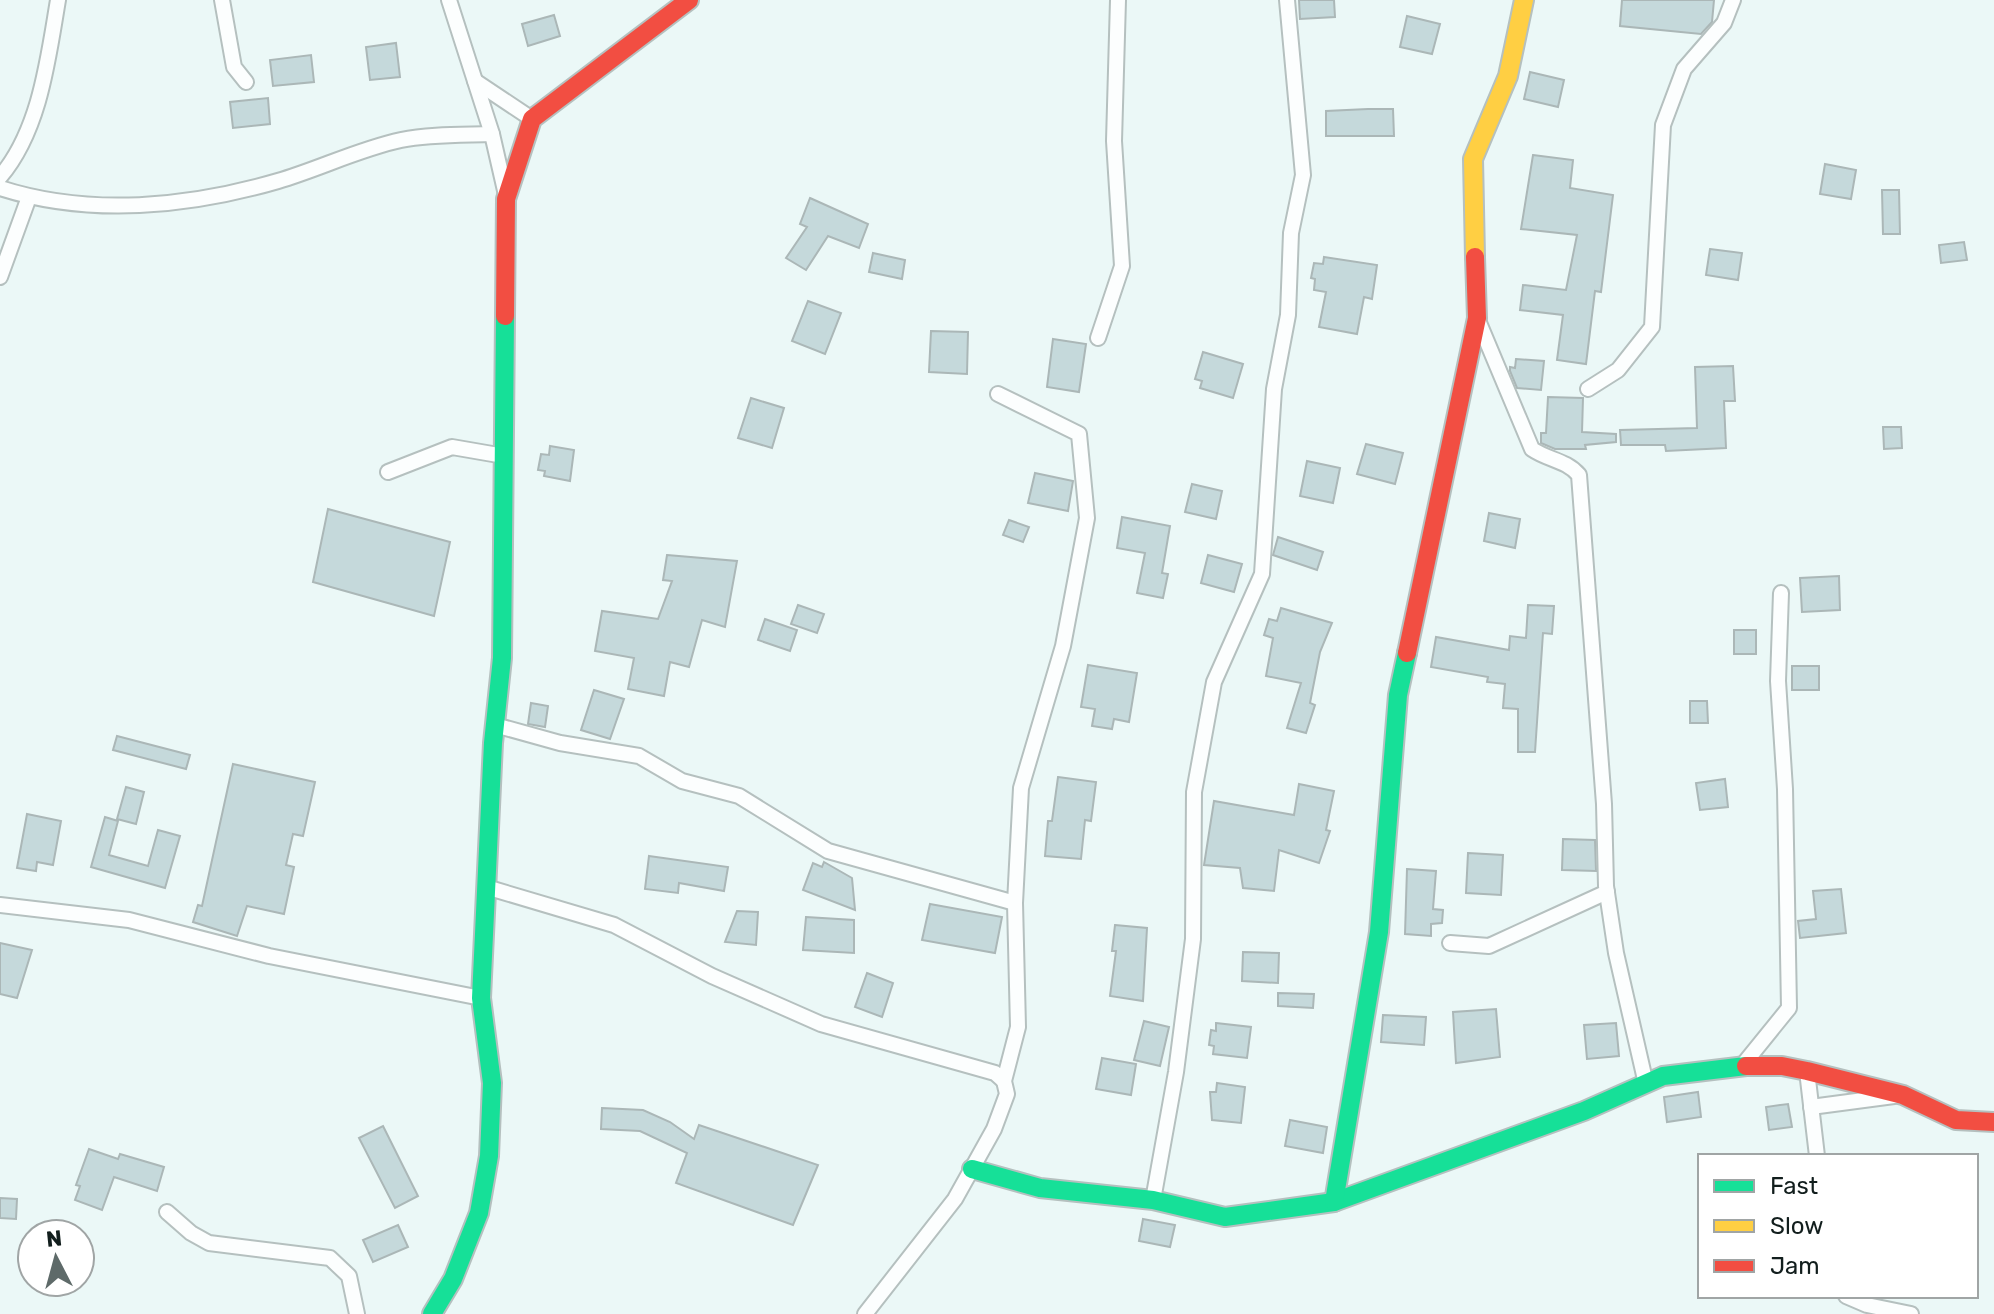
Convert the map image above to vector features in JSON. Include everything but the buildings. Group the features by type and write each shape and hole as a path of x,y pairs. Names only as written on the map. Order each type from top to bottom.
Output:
{"street":[{"path":"0,177 14,160 44,81 58,0"},
{"path":"222,0 234,67 246,82"},
{"path":"432,1314 453,1279 479,1213 489,1156 492,1083 481,998 495,725 502,658 506,199 492,134 449,0"},
{"path":"506,199 532,119 689,0"},
{"path":"1098,338 1122,266 1114,141 1118,0"},
{"path":"1153,1200 1176,1072 1193,939 1194,792 1214,682 1262,574 1274,389 1288,315 1291,233 1303,175 1287,0"},
{"path":"1334,1202 1379,932 1398,695 1477,318 1473,159 1508,76 1524,0"},
{"path":"1588,389 1618,370 1652,327 1663,125 1684,69 1724,23 1733,0"},
{"path":"475,81 532,119"},
{"path":"0,188 29,197 102,206 178,202 277,181 401,139 492,134"},
{"path":"0,277 29,197"},
{"path":"1477,318 1532,449 1547,459 1566,463 1579,475 1607,892 1616,953 1646,1084"},
{"path":"865,1314 955,1199 994,1129 1007,1094 1004,1081 1018,1027 1015,903 1021,788 1063,646 1087,518 1079,434 998,394"},
{"path":"388,472 452,447 504,456"},
{"path":"1742,1066 1789,1008 1785,789 1778,681 1781,593"},
{"path":"495,725 560,743 639,756 682,781 739,796 828,851 1015,903"},
{"path":"486,887 614,925 712,976 821,1024 995,1073 1004,1081"},
{"path":"1450,943 1489,946 1607,892"},
{"path":"0,905 129,920 269,956 481,998"},
{"path":"972,1169 1040,1188 1153,1200 1225,1217 1334,1202 1584,1111 1663,1076 1742,1066 1782,1066 1807,1071 1903,1095 1956,1120 1994,1122"},
{"path":"1807,1071 1817,1154"},
{"path":"1811,1107 1903,1095"},
{"path":"167,1212 191,1233 209,1243 330,1258 349,1276 357,1314"},
{"path":"1851,1298 1867,1305 1911,1314"}],"traffic: fast":[{"path":"432,1314 453,1279 479,1213 489,1156 492,1083 481,998 493,743 502,658 505,316"},
{"path":"1334,1202 1379,932 1398,695 1407,653"},
{"path":"972,1169 1040,1188 1153,1200 1225,1217 1334,1202 1584,1111 1663,1076 1746,1066"}],"traffic: slow":[{"path":"1475,257 1473,159 1508,76 1524,0"}],"traffic: jam":[{"path":"505,316 506,199 532,119 689,0"},
{"path":"1407,653 1477,318 1475,257"},
{"path":"1746,1066 1782,1066 1807,1071 1903,1095 1956,1120 1994,1122"}]}
